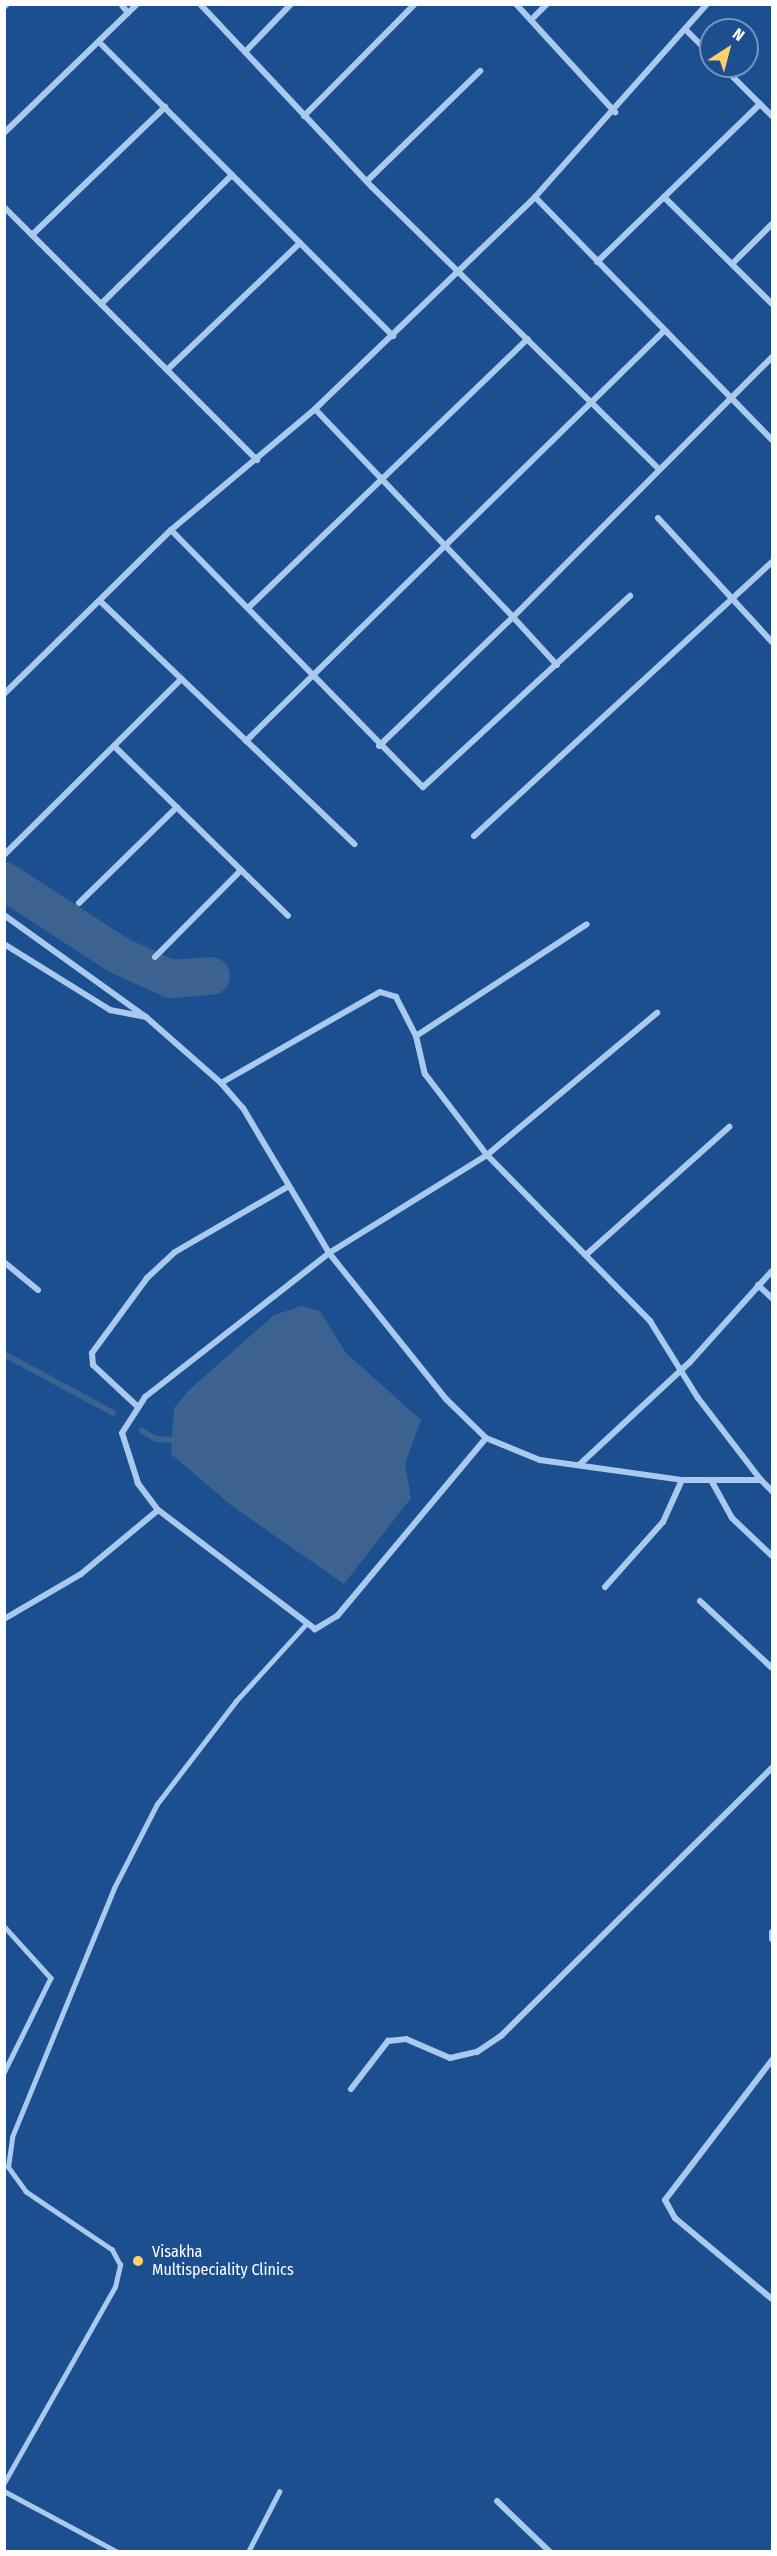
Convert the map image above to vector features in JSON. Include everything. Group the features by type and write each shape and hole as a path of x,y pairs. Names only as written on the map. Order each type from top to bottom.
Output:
{"street":[{"path":"121,4 128,13"},
{"path":"4,133 137,4"},
{"path":"200,4 367,181 659,469"},
{"path":"245,52 291,4"},
{"path":"516,4 615,112"},
{"path":"531,20 547,4"},
{"path":"4,694 171,530 315,409 460,272 615,112 707,4"},
{"path":"304,116 414,5"},
{"path":"685,29 699,43"},
{"path":"99,42 393,336"},
{"path":"367,181 480,71"},
{"path":"734,78 772,116"},
{"path":"597,262 760,104"},
{"path":"32,234 165,107"},
{"path":"101,304 232,175"},
{"path":"535,197 772,440"},
{"path":"664,197 772,304"},
{"path":"4,207 256,460"},
{"path":"732,264 772,224"},
{"path":"167,370 300,243"},
{"path":"246,741 664,331"},
{"path":"248,608 528,339"},
{"path":"380,746 513,617 772,357"},
{"path":"315,409 384,478 557,665"},
{"path":"658,518 772,642"},
{"path":"171,530 417,784 430,785 630,596"},
{"path":"474,836 772,562"},
{"path":"100,601 354,844"},
{"path":"4,855 181,679"},
{"path":"114,746 288,916"},
{"path":"79,903 177,807"},
{"path":"156,957 241,870"},
{"path":"4,915 146,1017 221,1083 243,1108 287,1187 328,1253 446,1400 486,1438 521,1455 579,1465 682,1480 761,1480"},
{"path":"416,1036 587,924"},
{"path":"5,946 110,1010 146,1017"},
{"path":"221,1083 380,992 396,997 416,1036 425,1074 487,1155 587,1254 650,1321 681,1371 761,1480 772,1491"},
{"path":"486,1438 327,1626 306,1624 158,1510 125,1455 122,1433 137,1406 328,1253 487,1155 657,1013"},
{"path":"587,1254 729,1127"},
{"path":"137,1406 93,1365 92,1353 147,1278 175,1252 287,1187"},
{"path":"4,1262 38,1290"},
{"path":"579,1465 681,1371 772,1271"},
{"path":"758,1285 772,1298"},
{"path":"605,1587 663,1522 682,1480"},
{"path":"711,1480 732,1518 772,1556"},
{"path":"4,1619 81,1574 158,1510"},
{"path":"700,1601 772,1668"},
{"path":"351,2089 388,2041 406,2039 450,2058 477,2052 502,2035 772,1768"},
{"path":"772,1932 772,1939"},
{"path":"772,2060 666,2199 675,2218 772,2299"},
{"path":"497,2501 550,2552"}],"lane":[{"path":"4,2483 115,2287 120,2265 112,2250 26,2192 8,2167 12,2137 114,1888 157,1804 236,1701 306,1624"},
{"path":"4,1926 51,1978 4,2073"},
{"path":"4,2491 118,2552"},
{"path":"248,2552 279,2492"}],"water":[{"path":"302,1306 320,1311 346,1353 421,1420 405,1464 411,1498 344,1584 232,1506 171,1454 174,1408 189,1390 274,1315"}],"waterway":[{"path":"4,881 120,956 171,979 211,976"},
{"path":"4,1354 113,1413"},
{"path":"142,1431 156,1439 178,1440"}],"place":[{"name":"Visakha Multispeciality Clinics","path":"138,2261"}]}
